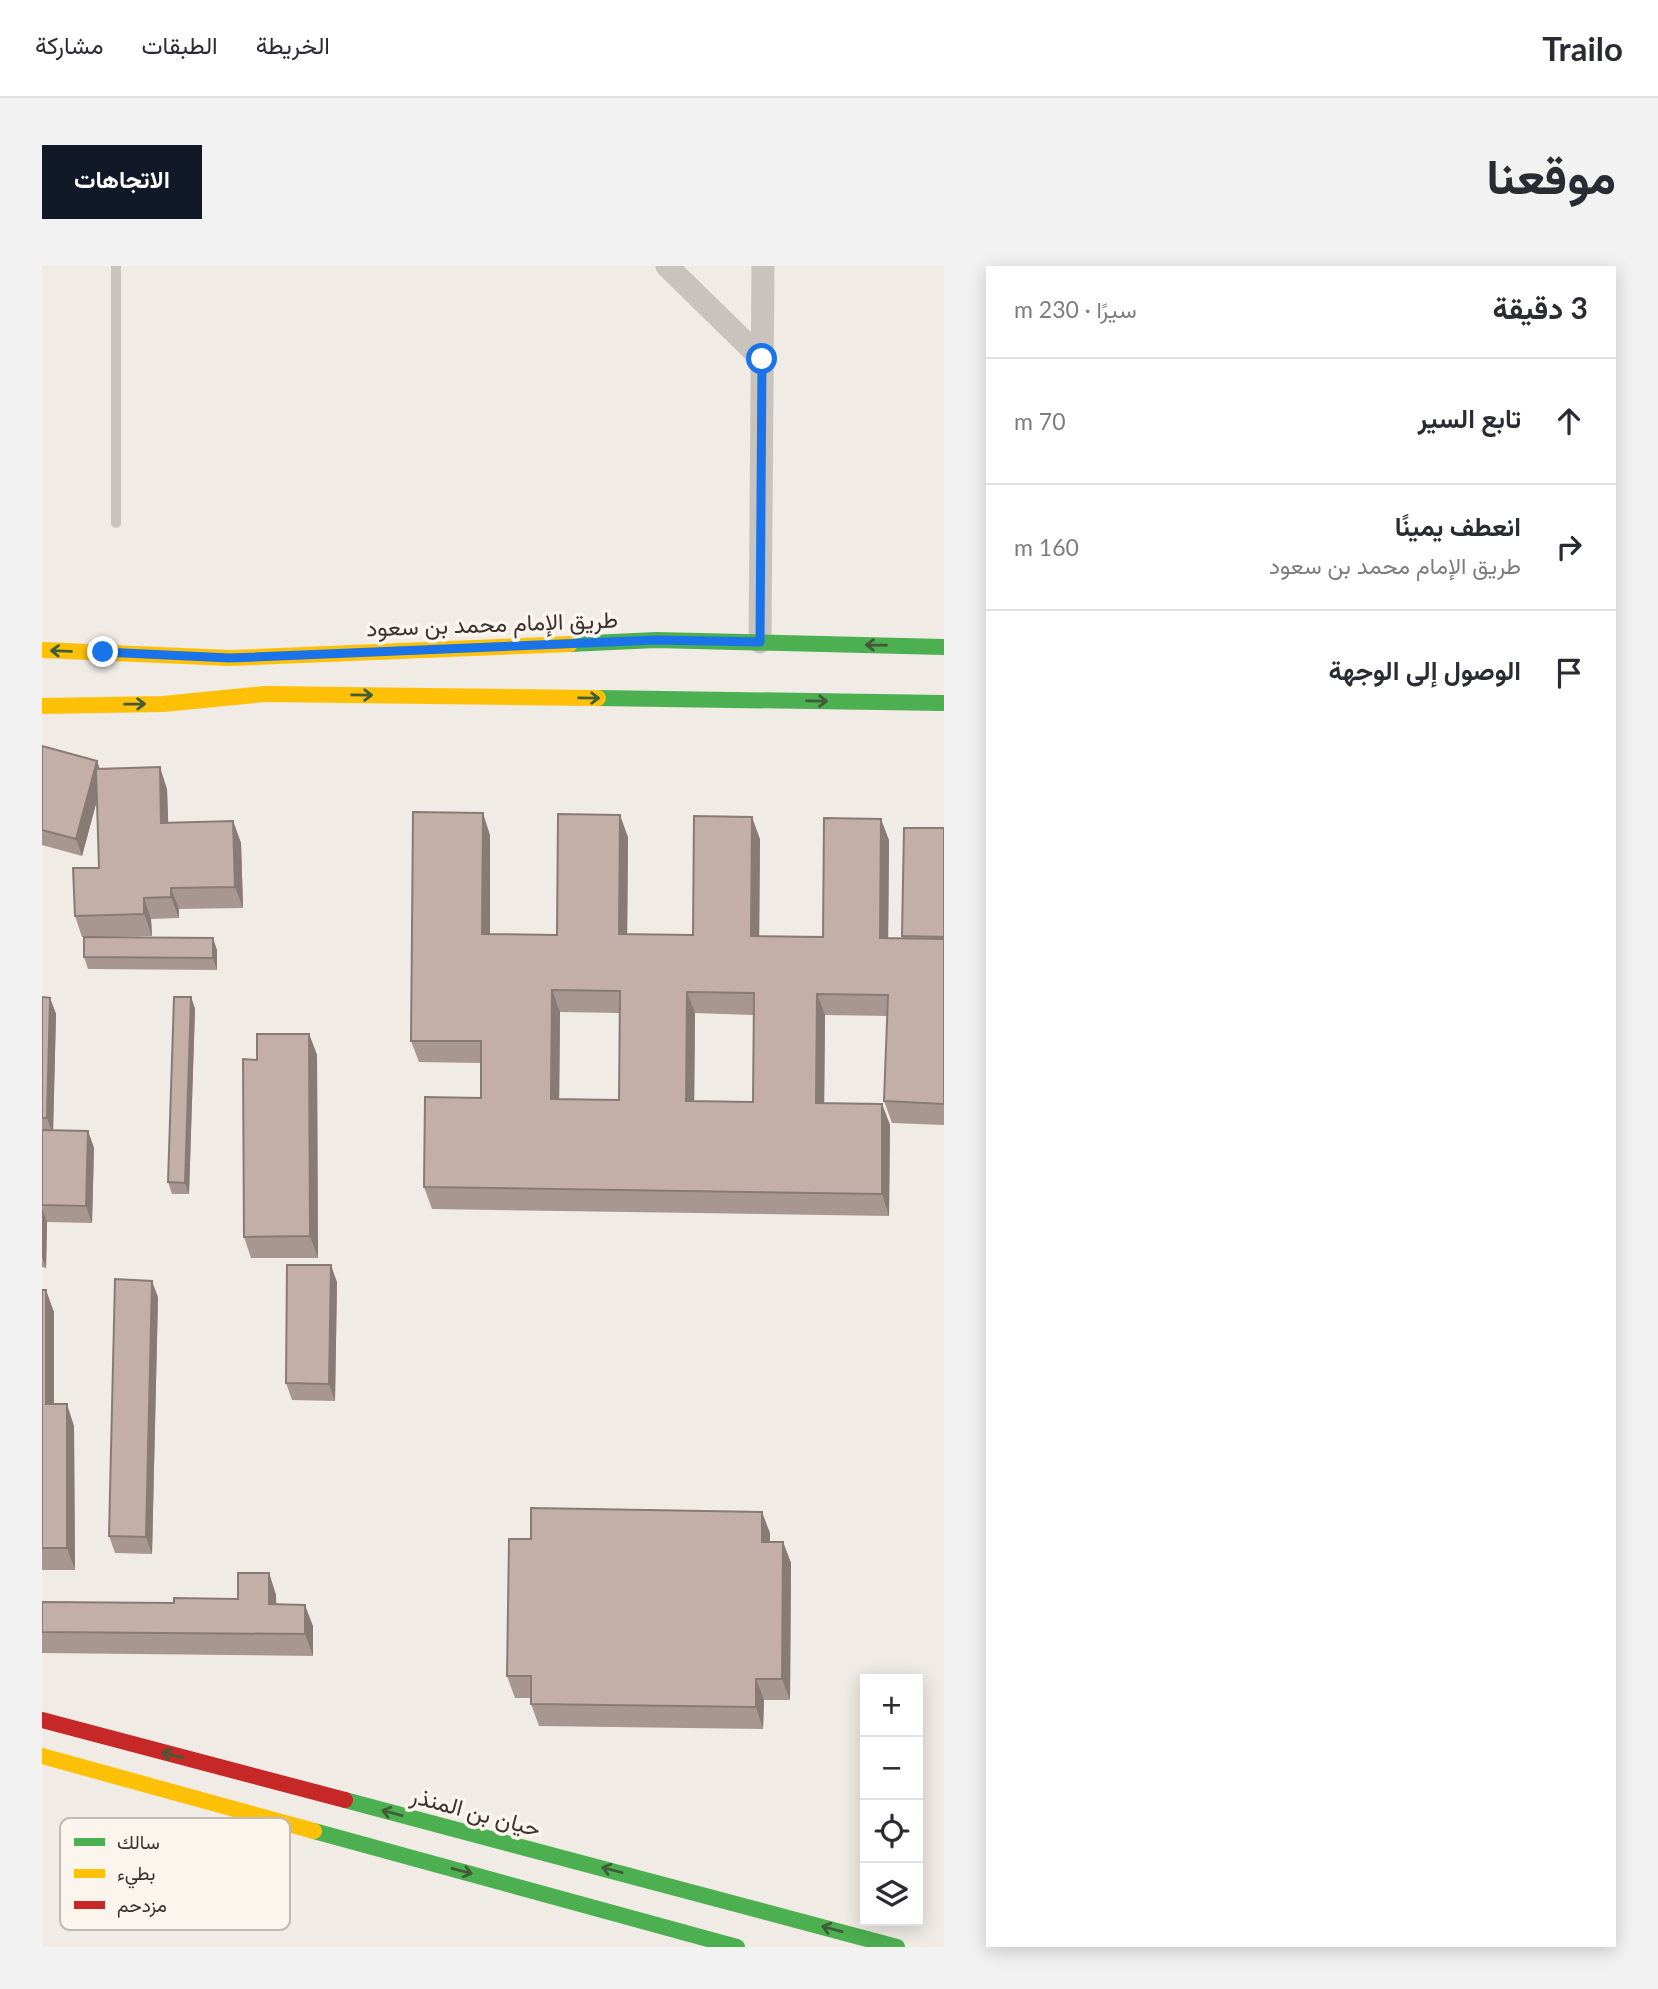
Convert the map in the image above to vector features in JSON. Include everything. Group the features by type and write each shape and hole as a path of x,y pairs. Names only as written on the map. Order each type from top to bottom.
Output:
{"main road":[{"name":"طريق الإمام محمد بن سعود","path":"42,650 230,658 656,640 944,647"},
{"path":"42,706 163,704 265,694 944,703"},
{"name":"حيان بن المنذر","path":"42,1720 897,1947"},
{"path":"42,1756 268,1818"},
{"path":"290,1824 737,1947"}],"street":[{"path":"667,266 762,359"},
{"path":"760,642 763,266"}],"lane":[{"path":"116,266 116,523"}],"building":[{"path":"42,746 97,761 76,839 42,830"},
{"path":"160,767 161,823 233,821 235,887 171,888 171,897 144,898 144,914 75,916 73,868 99,868 96,769"},
{"path":"413,812 483,813 482,934 557,935 558,814 620,815 619,934 693,935 694,816 752,817 751,936 823,937 824,818 881,819 880,938 944,939 944,1104 884,1101 888,995 817,994 816,1103 882,1104 882,1194 424,1187 425,1097 481,1098 481,1041 411,1041","holes":["552,990 620,991 619,1100 551,1099","687,992 754,993 753,1102 686,1101"]},
{"path":"904,828 944,828 944,937 902,936"},
{"path":"84,937 213,938 213,958 84,957"},
{"path":"42,997 50,998 47,1118 42,1118"},
{"path":"174,997 191,997 185,1183 168,1182"},
{"path":"257,1034 309,1034 310,1236 244,1237 243,1059 257,1060"},
{"path":"42,1130 88,1131 86,1206 42,1205"},
{"path":"287,1265 331,1265 329,1384 286,1383"},
{"path":"115,1279 152,1281 146,1537 109,1536"},
{"path":"42,1290 46,1290 46,1404 67,1404 67,1548 42,1548"},
{"path":"531,1508 762,1512 762,1542 783,1542 782,1679 756,1679 756,1707 531,1704 531,1676 507,1676 509,1539 531,1539"},
{"path":"238,1573 269,1573 269,1604 305,1605 305,1634 42,1632 42,1602 174,1603 174,1598 238,1599"}],"traffic: fast":[{"path":"570,644 656,640 944,647"},
{"path":"598,698 944,703"},
{"path":"345,1800 897,1947"},
{"path":"314,1831 737,1947"}],"traffic: slow":[{"path":"42,650 230,658 570,644"},
{"path":"42,706 163,704 265,694 598,698"},
{"path":"42,1756 267,1818"},
{"path":"290,1824 314,1831"}],"traffic: jam":[{"path":"42,1720 345,1800"}],"route":[{"path":"103,652 230,658 656,640 760,642 762,359"}]}
